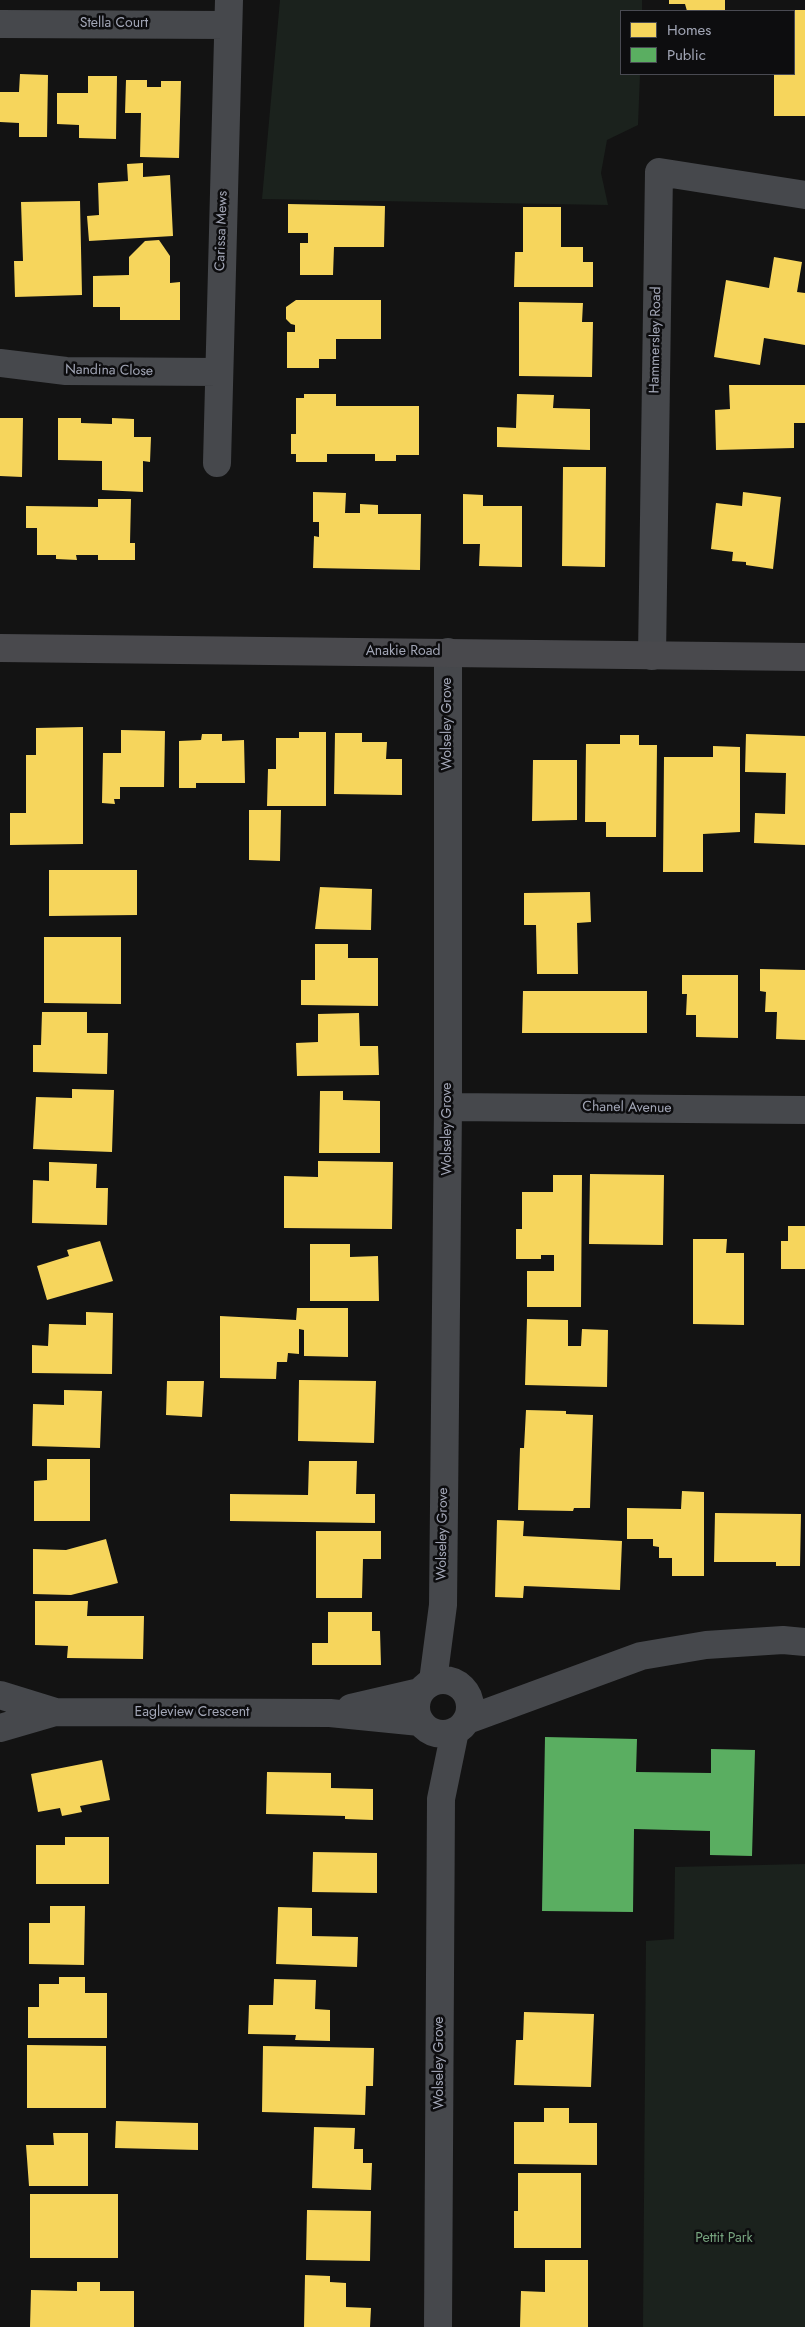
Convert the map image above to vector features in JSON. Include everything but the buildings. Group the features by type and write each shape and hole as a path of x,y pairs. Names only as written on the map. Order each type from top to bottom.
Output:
{"main road":[{"name":"Anakie Road","path":"0,648 805,657"}],"street":[{"name":"Stella Court","path":"0,24 228,13"},
{"name":"Carissa Mews","path":"217,463 228,13"},
{"name":"Hammersley Road","path":"652,656 659,172 805,195"},
{"name":"Nandina Close","path":"0,363 66,371 218,372"},
{"name":"Wolseley Grove","path":"442,1687 448,1107 448,652"},
{"name":"Chanel Avenue","path":"448,1107 805,1110"},
{"name":"Eagleview Crescent","path":"461,1726 542,1691 641,1656 706,1645 783,1640 805,1642"},
{"name":"Eagleview Crescent","path":"330,1714 442,1687 542,1691"},
{"path":"442,1687 470,1706 461,1726 440,1734 423,1725 415,1708 442,1687"},
{"name":"Eagleview Crescent","path":"0,1695 55,1712"},
{"name":"Eagleview Crescent","path":"0,1728 55,1712 330,1714 423,1725"},
{"name":"Wolseley Grove","path":"423,1725 441,1799 438,2327"},
{"name":"Wolseley Grove","path":"441,1799 461,1726"}],"green space":[{"path":"280,0 642,0 642,10 620,10 620,75 640,75 638,125 607,140 601,173 608,205 262,199"},
{"name":"Pettit Park","path":"805,1864 805,2327 643,2327 646,1941 674,1939 675,1867"}]}
